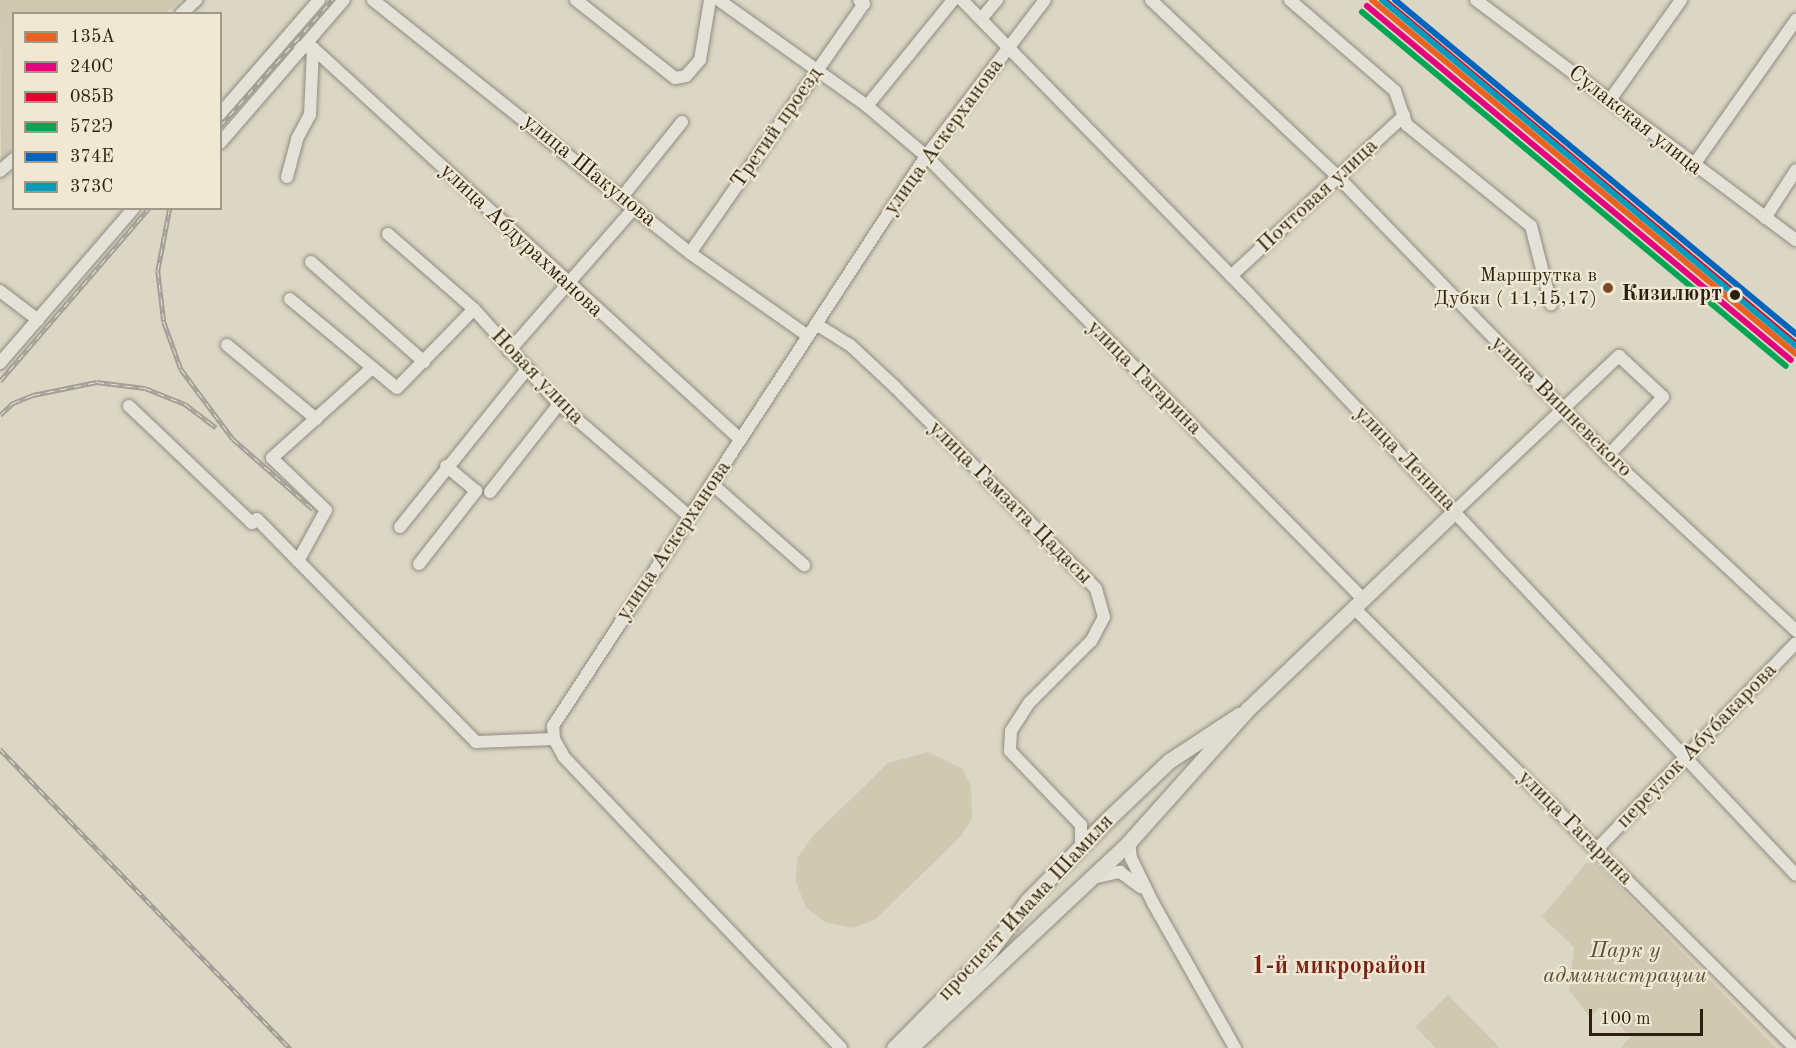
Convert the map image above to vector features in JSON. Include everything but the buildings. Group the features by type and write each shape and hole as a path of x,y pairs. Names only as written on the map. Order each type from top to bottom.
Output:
{"main road":[{"name":"проспект Имама Шамиля","path":"910,1048 999,961 1048,922 1174,796 1249,708 1455,511"},
{"name":"проспект Имама Шамиля","path":"894,1048 989,952 1028,900 1108,819 1156,774 1249,708"},
{"path":"1156,774 1170,772 1175,776 1178,787 1174,796"},
{"path":"1028,900 1027,915 1037,922 1048,922"}],"street":[{"path":"183,12 196,0"},
{"path":"222,112 319,0"},
{"path":"222,141 307,48 344,0"},
{"name":"улица Шакунова","path":"373,0 635,207 690,254 808,336"},
{"path":"576,0 675,78 687,76 700,60 710,0"},
{"name":"улица Гагарина","path":"719,0 867,106 926,156 1597,849 1794,1043"},
{"path":"867,106 952,0"},
{"name":"улица Ленина","path":"962,0 1231,276 1455,511 1796,875"},
{"path":"981,19 997,0"},
{"name":"улица Аскерханова","path":"554,739 553,726 558,714 741,440 926,156 1044,0"},
{"name":"улица Вишневского","path":"1151,0 1338,177 1562,411 1796,631"},
{"path":"1290,0 1395,91 1407,125 1531,226 1551,304"},
{"name":"Сулакская улица","path":"1476,0 1610,100 1692,166 1796,240"},
{"path":"1610,100 1681,0"},
{"name":"Третий проезд","path":"690,254 862,2"},
{"path":"1692,166 1796,20"},
{"path":"287,177 297,139 310,115 307,48"},
{"name":"улица Абдурахманова","path":"307,48 741,440"},
{"name":"Почтовая улица","path":"1231,276 1404,116"},
{"path":"622,197 682,122"},
{"path":"0,171 12,161"},
{"path":"1765,218 1796,170"},
{"path":"509,351 569,286 635,207"},
{"path":"0,363 132,210"},
{"name":"Новая улица","path":"388,234 474,309 509,351 559,404 690,517"},
{"path":"311,262 424,362"},
{"path":"0,291 38,320"},
{"path":"290,299 371,369 397,388 474,309"},
{"name":"улица Гамзата Цадасы","path":"816,324 850,345 894,386 1096,589 1104,617 1091,641 1029,703 1011,731 1010,751 1073,814"},
{"path":"227,345 316,419"},
{"path":"1455,511 1618,356 1663,397 1608,456"},
{"path":"298,561 326,510 272,458 371,369"},
{"path":"400,527 446,466 527,369"},
{"path":"490,492 559,404"},
{"path":"129,406 252,524 257,519 476,742 554,739 564,757 645,846 841,1048"},
{"path":"419,564 476,491 446,466"},
{"path":"712,483 804,565"},
{"name":"переулок Абубакарова","path":"1597,849 1796,643"},
{"path":"1073,814 1087,820 1108,819"},
{"path":"1073,814 1082,825 1081,846"},
{"path":"1129,842 1131,858 1153,903 1235,1048"},
{"path":"1091,879 1111,872 1129,875 1153,903"}],"green space":[{"path":"0,0 181,0 167,12 12,12 12,151 1,161"},
{"path":"928,752 963,769 971,787 972,819 961,836 876,919 852,928 825,922 806,908 796,882 797,858 812,837 888,763"},
{"name":"Парк у администрации","path":"1595,862 1776,1048 1620,1048 1631,1037 1601,1007 1590,1017 1569,990 1574,947 1542,917 1586,863"},
{"path":"1448,995 1500,1048 1436,1048 1415,1027"}],"railway":[{"path":"222,124 332,0"},
{"path":"0,381 147,210"},
{"path":"170,210 158,271 164,322 181,369 233,439 313,509"},
{"path":"0,415 13,403 33,395 97,382 145,388 185,404 216,427"},
{"path":"0,749 290,1048"}],"transit line":[{"name":"135А","path":"1372,0 1796,354"},
{"name":"373C","path":"1382,0 1796,346"},
{"name":"085В","path":"1384,0 1796,344"},
{"name":"374Е","path":"1395,0 1796,334"},
{"name":"240С","path":"1367,6 1791,360"},
{"name":"572Э","path":"1362,12 1786,366"}],"place":[{"name":"Маршрутка в Дубки ( 11,15,17)","path":"1608,288"},
{"name":"Кизилюрт","path":"1735,295"}],"district":[{"name":"1-й микрорайон","path":"1339,968"}]}
